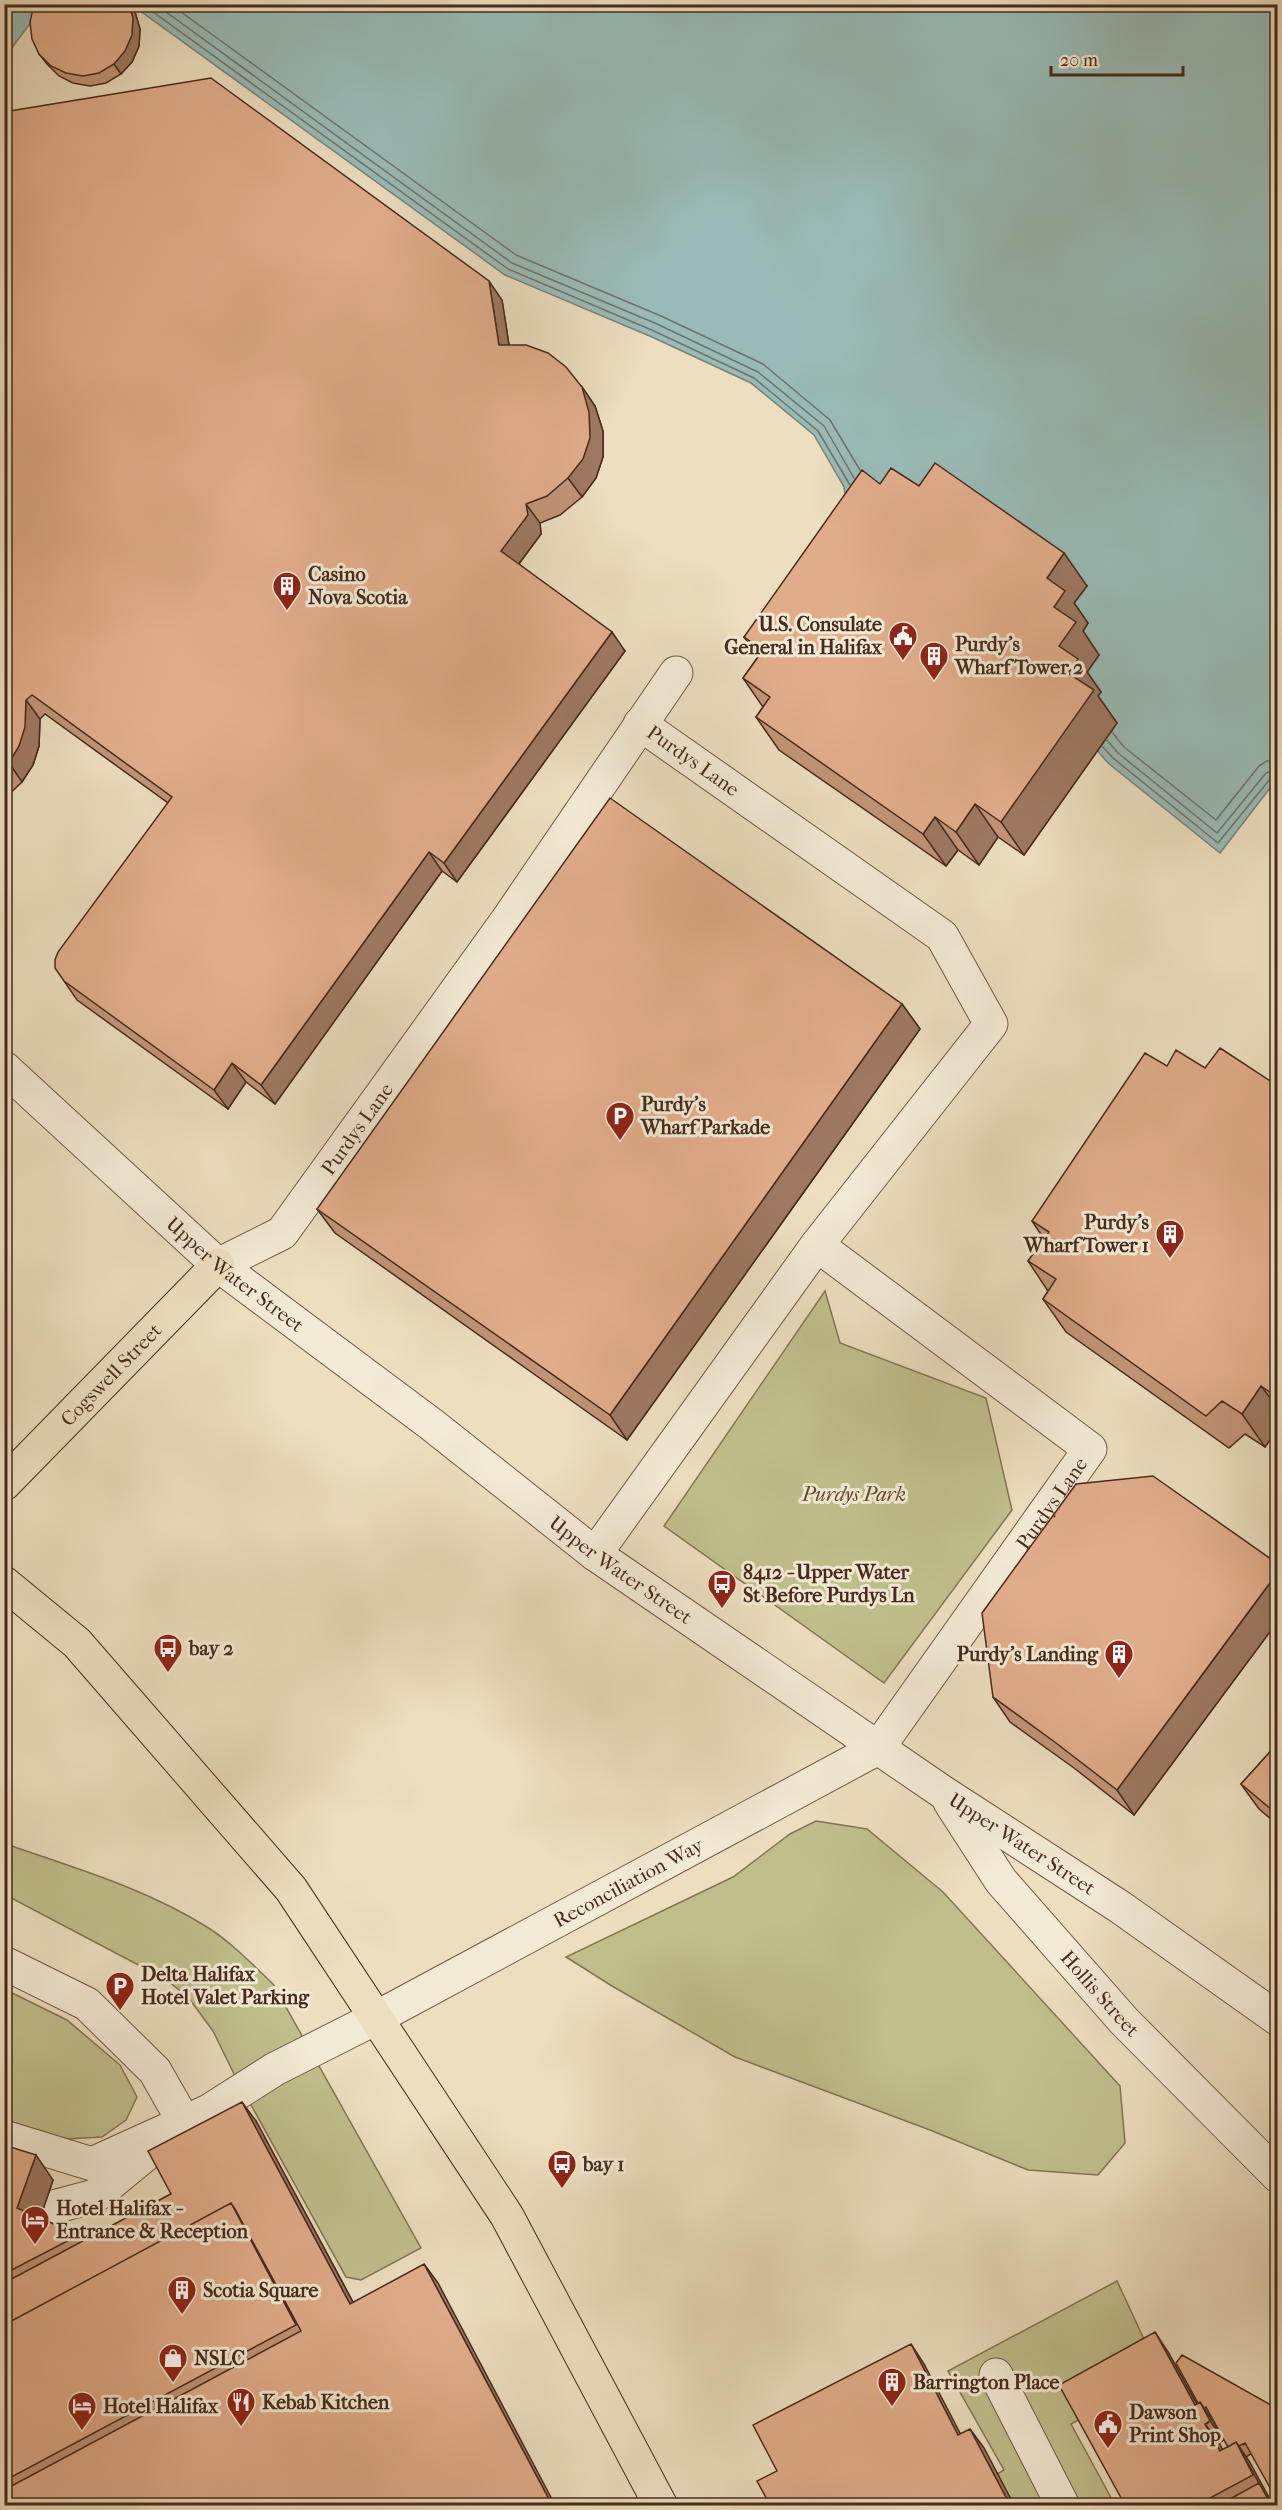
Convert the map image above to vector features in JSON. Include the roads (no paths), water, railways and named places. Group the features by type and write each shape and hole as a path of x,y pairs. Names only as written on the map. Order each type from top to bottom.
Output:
{"main road":[{"name":"Cogswell Street","path":"4,1484 218,1265"},
{"path":"4,1583 76,1643 291,1889 507,2216 661,2505"}],"street":[{"path":"640,724 676,673"},
{"name":"Purdys Lane","path":"218,1265 282,1233 518,932 547,890 640,724 942,936 991,1024 817,1245 595,1554"},
{"name":"Upper Water Street","path":"4,1068 218,1265 430,1424 595,1554 944,1793 1120,1907 1278,2019"},
{"name":"Purdys Lane","path":"817,1245 1090,1449 878,1748"},
{"name":"Reconciliation Way","path":"4,2137 92,2164 209,2111 275,2069 376,2018 878,1748"},
{"name":"Hollis Street","path":"944,1793 1001,1881 1124,2021 1278,2176"},
{"path":"4,1963 87,2004 155,2071 184,2122 95,2196 42,2210"},
{"path":"996,2375 1063,2505"}],"water":[{"path":"5,5 44,5 5,57"},
{"path":"132,5 1277,5 1277,779 1220,853 1108,763 1007,645 851,531 844,487 814,435 751,383 652,337 505,275"}],"place":[{"name":"Casino Nova Scotia","path":"287,612"},
{"name":"U.S. Consulate General in Halifax","path":"903,662"},
{"name":"Purdy's Wharf Tower 2","path":"934,682"},
{"name":"Purdy's Wharf Parkade","path":"620,1142"},
{"name":"Purdy's Wharf Tower 1","path":"1170,1260"},
{"name":"8412 - Upper Water St Before Purdys Ln","path":"722,1610"},
{"name":"bay 2","path":"168,1674"},
{"name":"Purdy's Landing","path":"1119,1680"},
{"name":"Delta Halifax Hotel Valet Parking","path":"120,2012"},
{"name":"bay 1","path":"562,2190"},
{"name":"Hotel Halifax - Entrance & Reception","path":"35,2246"},
{"name":"Scotia Square","path":"182,2316"},
{"name":"NSLC","path":"173,2384"},
{"name":"Barrington Place","path":"892,2408"},
{"name":"Kebab Kitchen","path":"241,2428"},
{"name":"Hotel Halifax","path":"82,2432"},
{"name":"Dawson Print Shop","path":"1108,2450"}],"park label":[{"name":"Purdys Park","path":"854,1494"}]}
